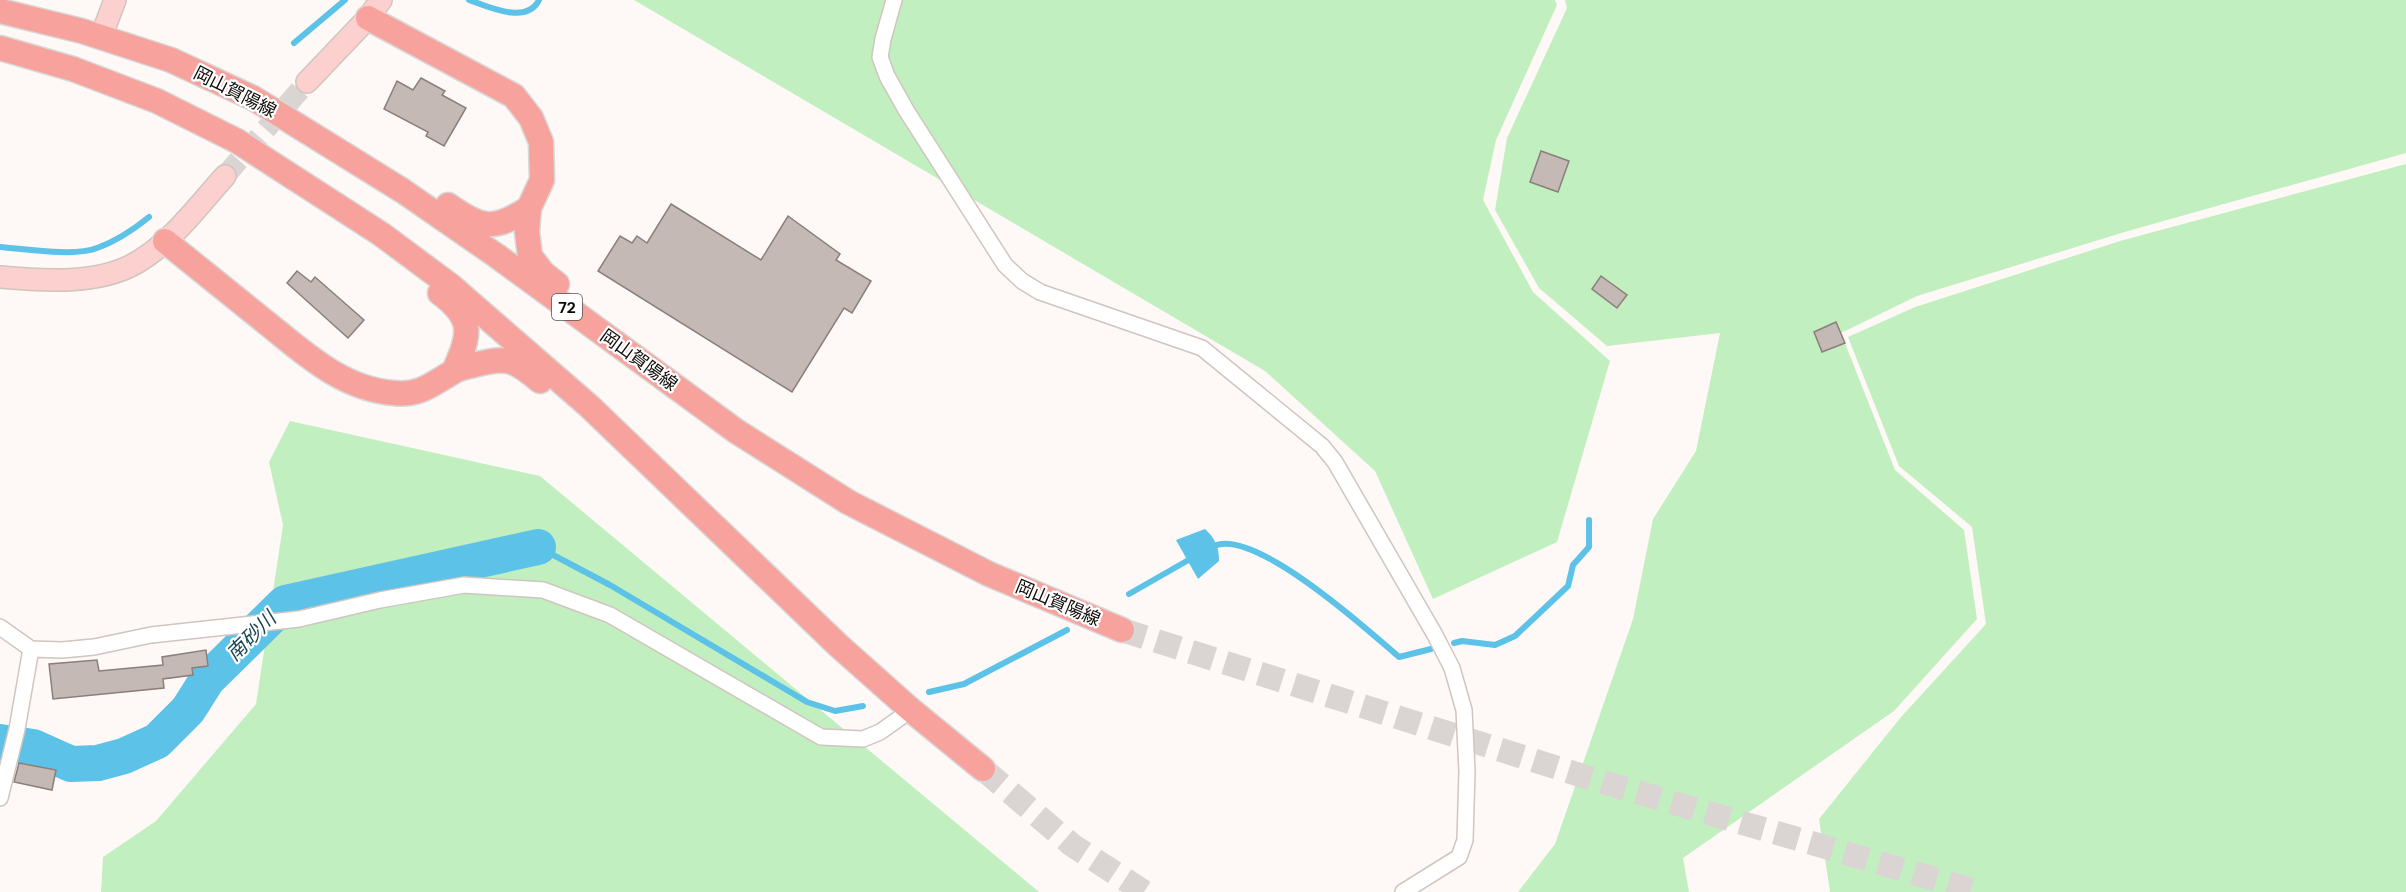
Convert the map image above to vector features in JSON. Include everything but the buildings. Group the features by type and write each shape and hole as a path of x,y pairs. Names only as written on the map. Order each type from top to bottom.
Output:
{"main road":[{"path":"374,9 514,96 531,118 541,142 542,180 529,208 527,232 530,256 543,273 672,369 698,403"},
{"name":"岡山賀陽線","path":"0,11 101,37 171,60 253,98 351,159 497,256 736,431 848,502 989,574 1122,630"},
{"path":"0,48 73,69 158,101 237,141 381,234 451,286 622,438 839,646 910,710 983,768"},
{"path":"351,159 419,184 461,214 480,223 494,224 509,221 529,208"},
{"path":"289,175 327,210 449,300 467,325 467,340 454,371"},
{"path":"165,241 324,368 359,386 378,392 398,394 417,391 434,386 454,371 496,359 507,360 524,368 574,411 622,438"}],"street":[{"path":"101,37 115,0"},
{"path":"894,0 880,57 887,76 906,110 1005,265 1022,281 1040,292 1202,348 1322,446 1335,462 1436,635 1452,668 1464,710 1467,771 1465,840 1459,857 1403,892"},
{"path":"307,82 374,9"},
{"path":"0,277 29,280 73,280 109,273 135,264 165,241 225,176"},
{"path":"0,627 31,649 62,650 94,647 151,635 299,619 380,600 464,585 543,590 610,615 821,737 862,739 880,732 910,710"},
{"path":"0,798 17,729 31,649"}],"green space":[{"path":"634,0 1555,0 1557,5 1496,140 1483,200 1533,292 1610,361 1557,542 1433,599 1375,471 1265,371"},
{"path":"1565,0 2406,0 2406,153 2128,231 1917,296 1841,333 1895,470 1964,530 1977,619 1894,711 1683,858 1689,892 1518,892 1555,844 1633,619 1653,519 1696,451 1720,333 1607,346 1539,288 1495,210 1507,138 1567,8"},
{"path":"2406,164 2406,892 1830,892 1819,819 1901,717 1986,624 1972,527 1899,466 1848,337 1915,307 2120,241"},
{"path":"290,421 540,476 1039,892 101,892 103,857 156,821 256,704 283,525 269,462"}],"water":[{"path":"1205,529 1216,543 1219,561 1198,579 1176,540"}],"waterway":[{"path":"294,43 345,0"},
{"path":"469,0 497,10 517,13 526,12 539,0"},
{"path":"0,247 50,252 87,251 118,239 149,217"},
{"path":"1454,643 1462,641 1495,645 1515,636 1568,586 1573,565 1589,547 1589,520"},
{"path":"1212,547 1230,544 1253,551 1280,565 1337,605 1399,657 1431,649"},
{"path":"538,547 610,585 807,702 835,711 863,706"},
{"name":"南砂川","path":"0,742 33,747 71,764 98,763 124,756 157,741 188,710 207,680 285,603 538,547"},
{"path":"1129,594 1192,558"},
{"path":"929,692 964,684 1067,630"}],"tunnel":[{"path":"225,176 307,82"},
{"path":"1122,630 1599,781 1979,892"},
{"path":"983,769 1072,845 1144,892"}]}
